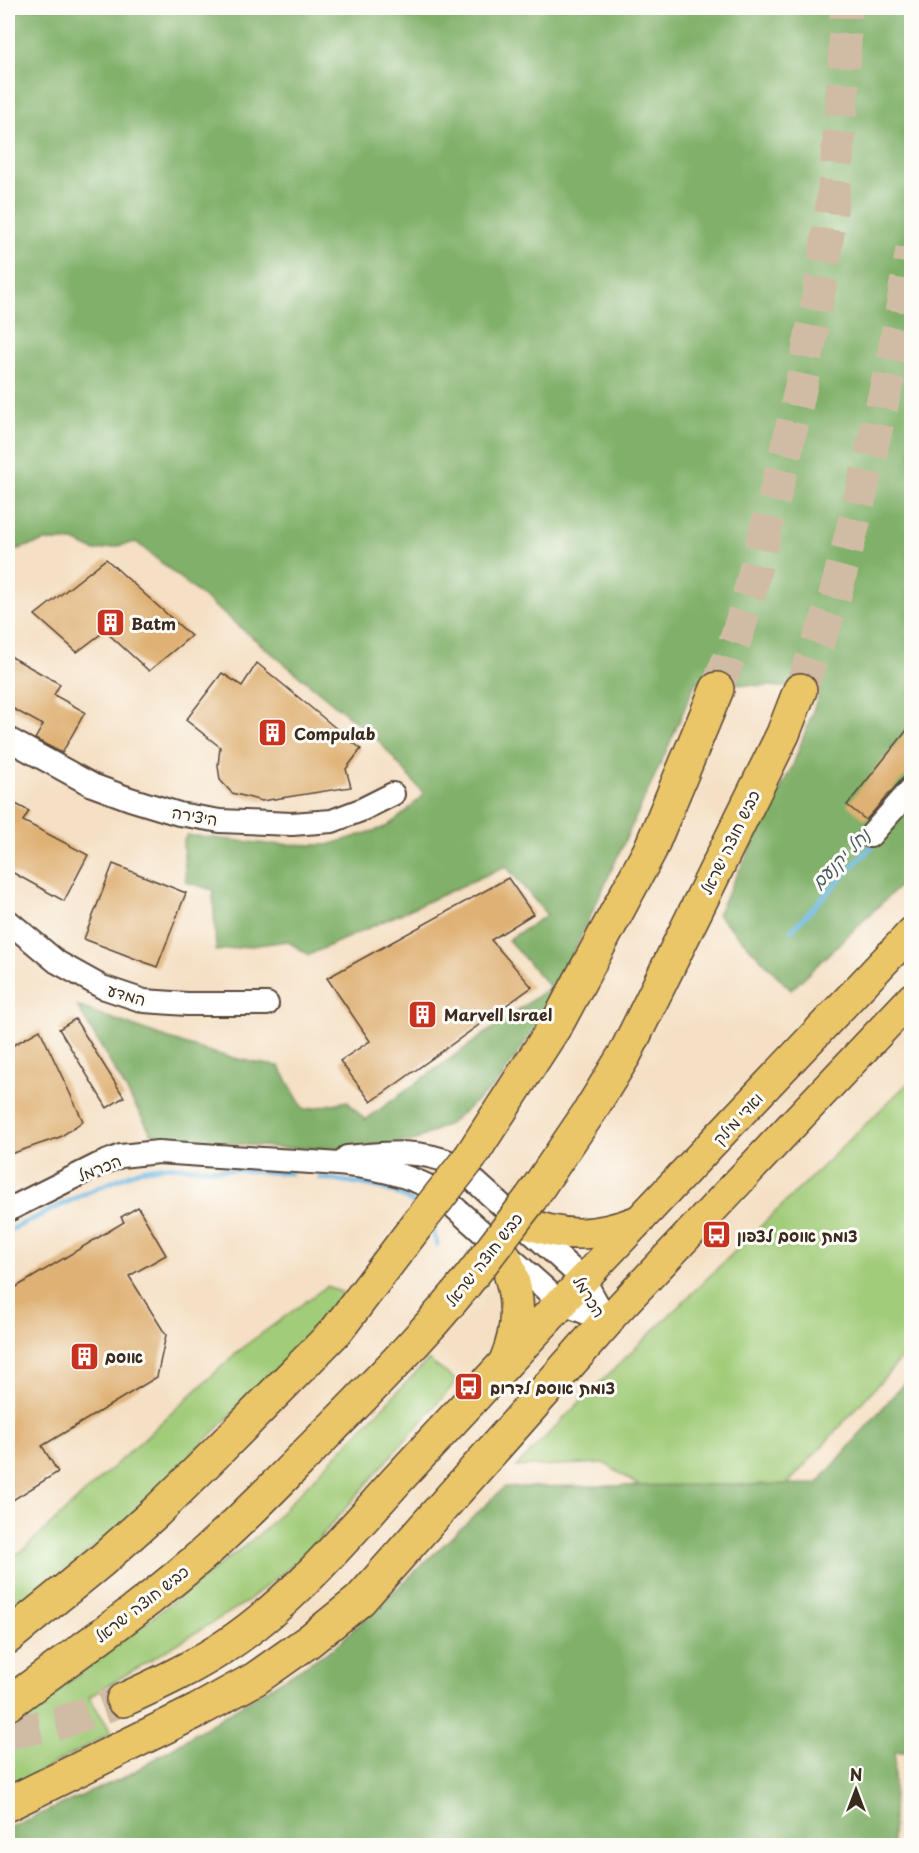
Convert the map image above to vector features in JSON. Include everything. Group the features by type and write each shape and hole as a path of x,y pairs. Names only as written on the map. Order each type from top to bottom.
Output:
{"highway":[{"path":"8,1637 100,1562 157,1511 337,1330 471,1156 560,1020 650,850 717,688"},
{"name":"כביש חוצה ישראל","path":"8,1704 192,1564 248,1512 404,1354 490,1256 525,1209 625,1054 777,745 800,690"},
{"path":"490,1256 512,1275 517,1319 512,1348 505,1362"},
{"path":"123,1701 175,1677 225,1647 268,1614 344,1540 505,1362 561,1304"},
{"path":"8,1804 198,1711 255,1678 309,1641 360,1600 607,1321"}],"main road":[{"name":"ואדי מילק","path":"561,1304 912,932"},
{"path":"607,1321 912,998"},
{"path":"525,1209 535,1227 557,1233 579,1234 622,1226 642,1219"}],"street":[{"name":"היצירה","path":"8,740 92,785 179,814 220,821 292,824 332,821 393,794"},
{"path":"870,836 912,788"},
{"name":"המדע","path":"8,921 57,962 102,987 144,1001 187,1004 267,1004"},
{"name":"הכרמל","path":"8,1210 121,1156 158,1152 381,1170 424,1183 435,1190 490,1256 561,1304 607,1321"},
{"name":"הכרמל","path":"304,1162 422,1153 457,1165 525,1209 584,1280 607,1321"}],"green space":[{"path":"8,8 911,8 911,875 791,990 717,914 793,765 821,689 696,682 548,1008 499,1082 450,1123 414,1141 341,1148 282,1148 153,1136 77,1006 202,1050 279,1066 304,1110 347,1101 365,1120 550,987 508,940 547,915 506,866 309,955 287,941 216,951 213,890 186,882 183,842 187,835 267,844 328,845 386,827 424,794 379,741 136,542 95,551 74,541 45,541 8,552"},
{"path":"907,1084 912,1089 911,1348 775,1498 669,1505 604,1463 516,1467 579,1403"},
{"path":"327,1286 350,1296 122,1524 19,1608 8,1612 8,1560 24,1549 243,1347"},
{"path":"428,1360 457,1381 304,1556 245,1603 89,1697 112,1733 8,1789 8,1730 262,1532"},
{"path":"911,1375 912,1752 895,1752 892,1845 8,1846 8,1828 127,1776 334,1648 505,1487 817,1484"}],"building":[{"name":"Batm","path":"106,559 191,636 149,671 105,631 77,652 35,615"},
{"path":"8,655 60,684 54,695 85,712 62,753 35,739 43,725 8,706"},
{"name":"Compulab","path":"257,663 361,749 346,769 351,787 262,801 232,793 220,780 218,766 220,747 186,720 222,673 242,686"},
{"path":"912,724 912,771 902,779 866,820 847,805"},
{"path":"8,800 29,811 23,821 88,855 64,901 8,870"},
{"path":"113,864 186,893 157,967 84,939"},
{"name":"Marvell Israel","path":"508,878 533,914 491,940 532,987 371,1102 340,1061 370,1041 327,978"},
{"path":"75,1019 124,1097 107,1108 59,1029"},
{"path":"40,1030 83,1121 60,1137 8,1155 8,1048"},
{"name":"אוסם","path":"138,1207 166,1255 129,1276 166,1335 157,1377 42,1446 58,1472 8,1503 8,1292 124,1222 121,1217"}],"waterway":[{"name":"נחל יקנעם","path":"791,931 875,843"},
{"path":"8,1231 140,1170 165,1166 290,1173"},
{"path":"320,1178 384,1189 408,1199 418,1207"},
{"path":"432,1227 437,1244"}],"tunnel":[{"path":"717,689 750,590 787,448 813,324 833,198 844,72 846,8"},
{"path":"800,690 833,603 857,511 893,358 912,249"},
{"path":"8,1733 60,1723 123,1700"}],"place":[{"name":"Batm","path":"110,623"},
{"name":"Compulab","path":"273,733"},
{"name":"Marvell Israel","path":"423,1014"},
{"name":"צומת אוסם לצפון","path":"716,1235"},
{"name":"אוסם","path":"84,1356"},
{"name":"צומת אוסם לדרום","path":"469,1387"}]}
